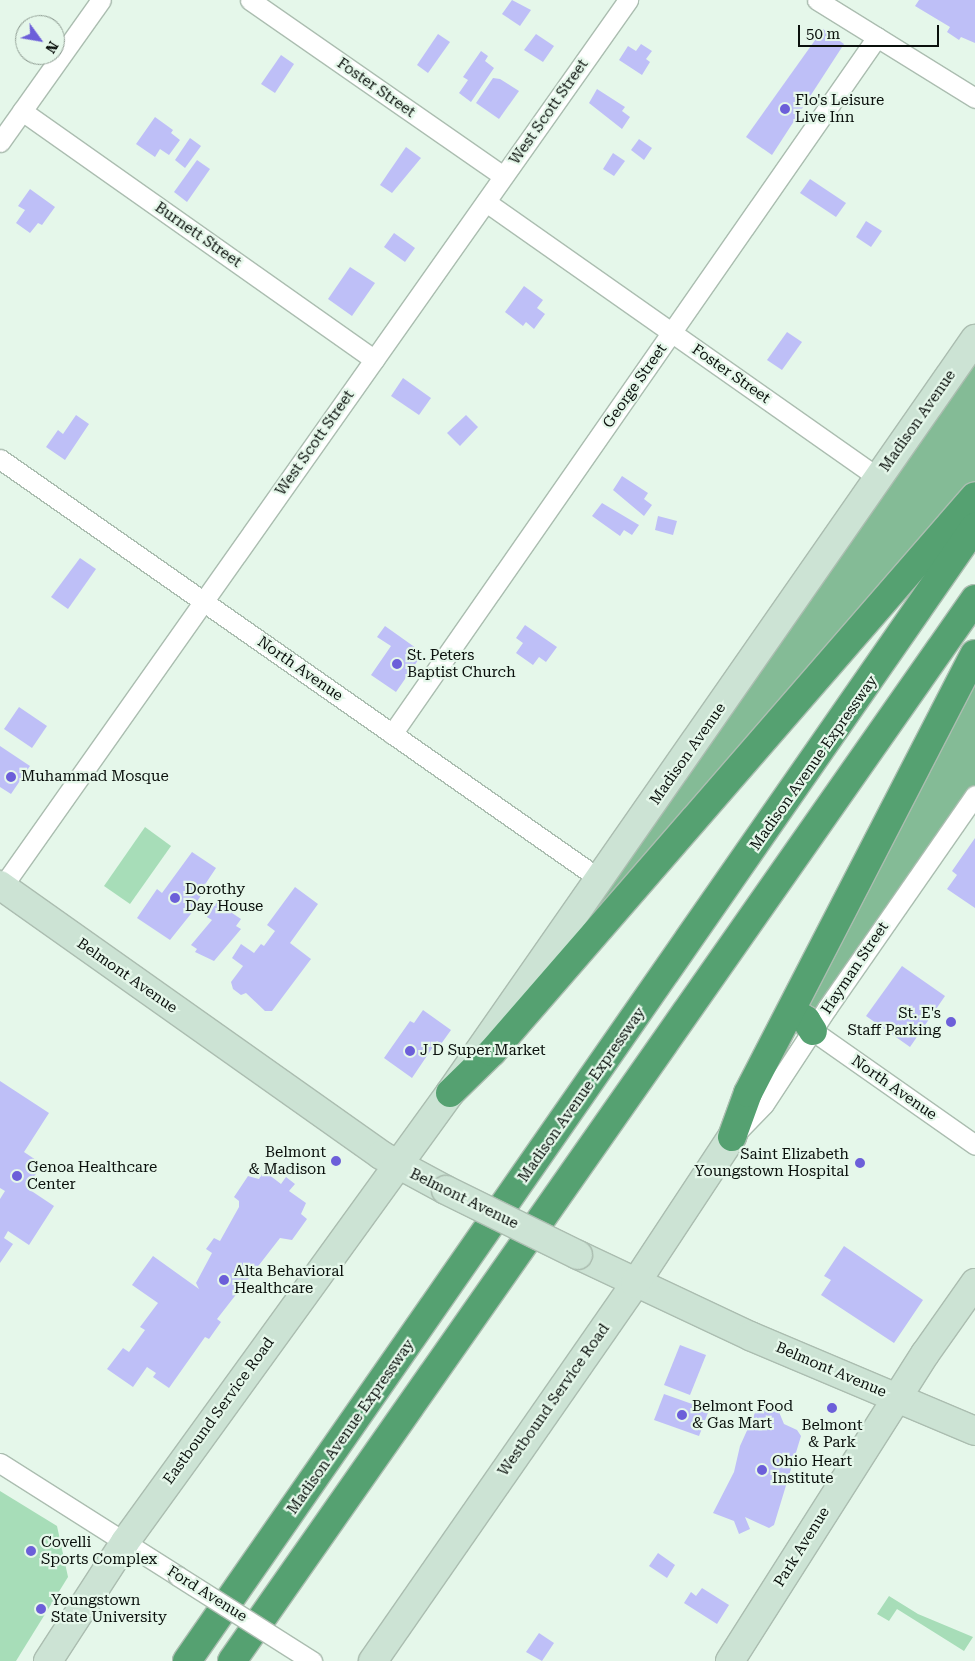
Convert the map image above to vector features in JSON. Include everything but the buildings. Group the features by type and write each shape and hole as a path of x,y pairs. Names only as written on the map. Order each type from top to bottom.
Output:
{"highway":[{"path":"450,1093 499,1045 975,496"},
{"name":"Madison Avenue Expressway","path":"187,1661 975,527"},
{"path":"232,1661 975,599"},
{"path":"732,1137 748,1093 975,654"},
{"path":"792,1011 806,1020 813,1031"}],"main road":[{"name":"Madison Avenue","path":"396,1165 450,1093 484,1040 601,880 975,339"},
{"name":"Belmont Avenue","path":"1,886 396,1165 636,1284 975,1431"},
{"name":"Westbound Service Road","path":"373,1661 636,1284 732,1137"},
{"name":"Eastbound Service Road","path":"48,1661 124,1542 396,1165"},
{"name":"Park Avenue","path":"730,1661 897,1398 975,1283"}],"street":[{"path":"0,142 101,0"},
{"name":"Foster Street","path":"250,0 504,176"},
{"name":"West Scott Street","path":"1,886 628,0"},
{"path":"817,0 975,98"},
{"name":"George Street","path":"392,734 878,37"},
{"name":"Burnett Street","path":"22,112 374,359"},
{"name":"Foster Street","path":"486,202 879,478"},
{"name":"North Avenue","path":"0,458 601,880"},
{"name":"Hayman Street","path":"732,1137 764,1104 975,795"},
{"name":"North Avenue","path":"813,1031 975,1145"},
{"name":"Ford Avenue","path":"0,1463 312,1661"}],"green space":[{"path":"975,339 975,496 483,1040"},
{"path":"975,654 975,795 813,1031 792,1011"},
{"path":"145,827 171,846 130,904 104,886"},
{"name":"Covelli Sports Complex","path":"0,1491 57,1526 68,1577 16,1661 0,1661"},
{"path":"889,1596 918,1614 973,1637 964,1651 897,1609 889,1621 877,1614"}],"place":[{"name":"Flo's Leisure Live Inn","path":"785,109"},
{"name":"St. Peters Baptist Church","path":"397,664"},
{"name":"Muhammad Mosque","path":"11,777"},
{"name":"Dorothy Day House","path":"175,898"},
{"name":"St. E's Staff Parking","path":"951,1022"},
{"name":"J D Super Market","path":"410,1051"},
{"name":"Belmont & Madison","path":"336,1161"},
{"name":"Saint Elizabeth Youngstown Hospital","path":"860,1163"},
{"name":"Genoa Healthcare Center","path":"17,1176"},
{"name":"Alta Behavioral Healthcare","path":"224,1280"},
{"name":"Belmont & Park","path":"832,1408"},
{"name":"Belmont Food & Gas Mart","path":"682,1415"},
{"name":"Ohio Heart Institute","path":"762,1470"},
{"name":"Covelli Sports Complex","path":"31,1551"},
{"name":"Youngstown State University","path":"41,1609"}]}
